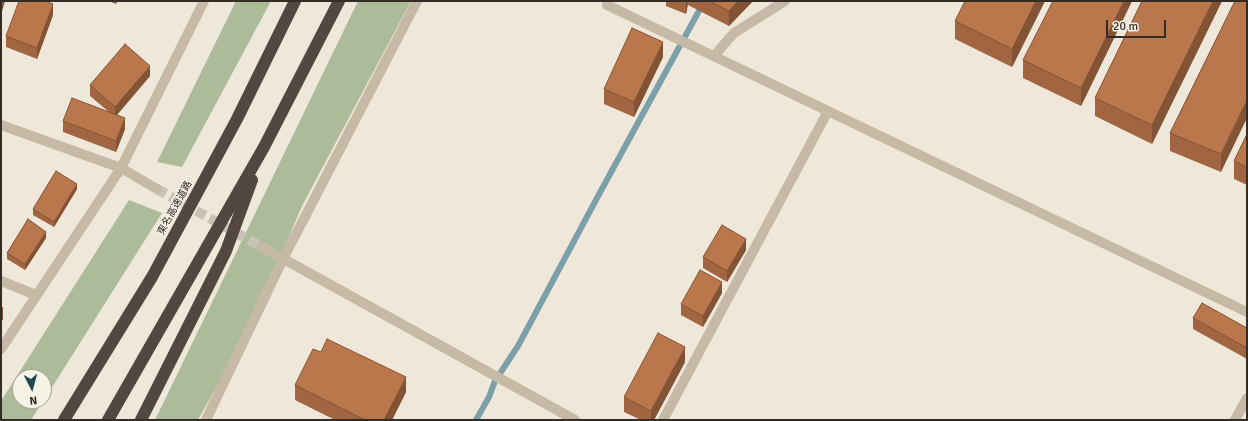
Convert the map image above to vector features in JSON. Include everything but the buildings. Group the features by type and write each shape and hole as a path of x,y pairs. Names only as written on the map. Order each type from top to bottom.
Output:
{"highway":[{"name":"東名高速道路","path":"64,420 152,277 237,119 296,1"},
{"path":"108,420 264,147 339,1"},
{"path":"141,420 226,251 264,147"}],"street":[{"path":"1,349 121,168 204,1"},
{"path":"206,420 283,259 417,1"},
{"path":"714,56 734,33 785,1"},
{"path":"607,5 1247,312"},
{"path":"663,420 828,111"},
{"path":"1,126 121,168 157,189"},
{"path":"262,247 575,420"},
{"path":"1,281 36,295"},
{"path":"1235,420 1247,398"}],"green space":[{"path":"236,1 271,1 182,167 157,162"},
{"path":"358,1 411,1 302,206 252,324 198,420 155,420"},
{"path":"129,200 162,213 52,387 52,369 21,369"},
{"path":"12,384 12,409 38,409 31,420 1,420 1,401"}],"waterway":[{"path":"476,420 489,397 495,381 518,346 700,9 711,1"}],"tunnel":[{"path":"157,189 262,247"}]}
